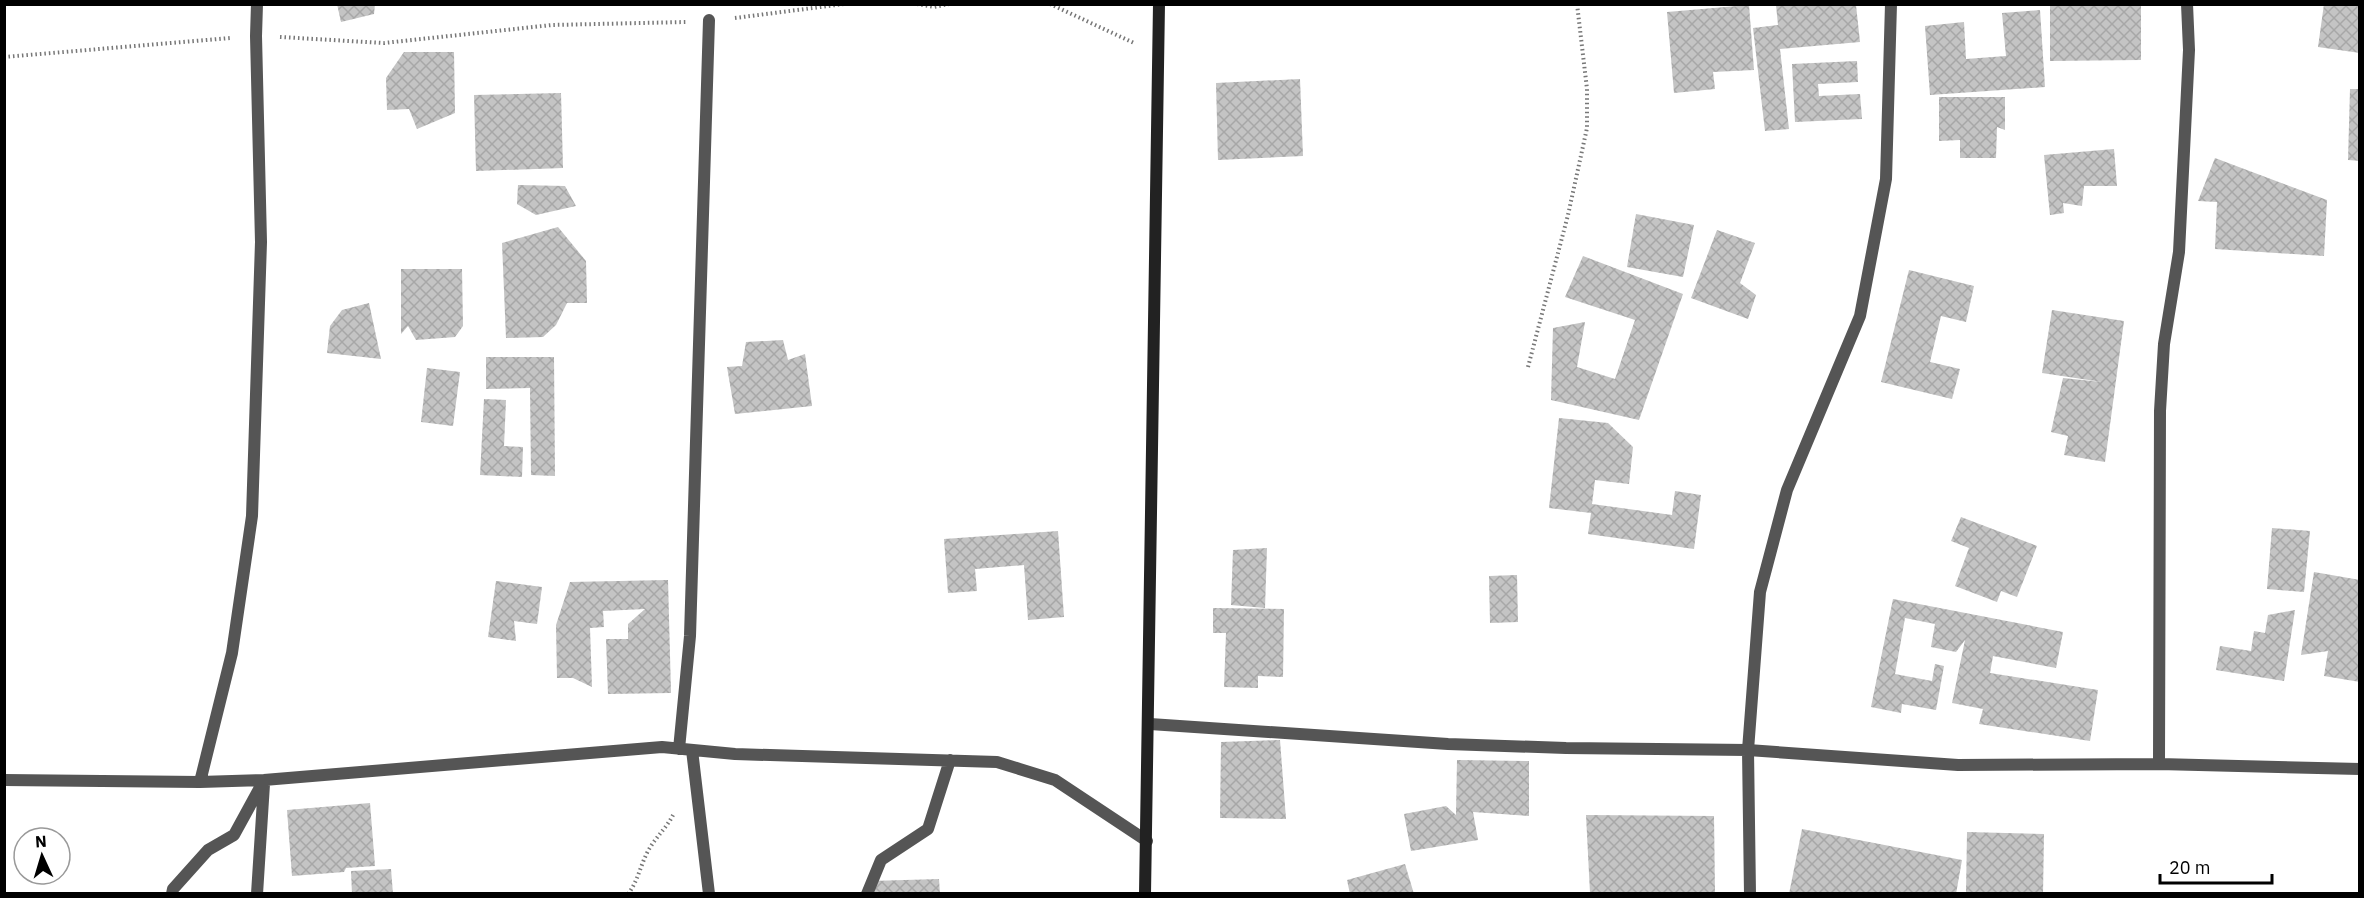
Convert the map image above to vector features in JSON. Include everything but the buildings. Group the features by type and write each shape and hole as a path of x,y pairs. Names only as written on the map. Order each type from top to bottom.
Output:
{"main road":[{"path":"1145,894 1150,724 1159,4"}],"street":[{"path":"200,782 232,653 252,516 261,242 257,4"},
{"path":"1750,894 1748,750 1760,592 1787,490 1860,316 1887,167 1891,4"},
{"path":"2159,764 2160,411 2164,344 2179,252 2189,51 2187,4"},
{"path":"679,748 690,636 709,20"},
{"path":"1150,724 1448,744 1748,750 1958,765 2159,764 2360,770"},
{"path":"4,780 200,782 264,780 662,747 735,754 997,762 1055,780 1147,841"},
{"path":"692,750 709,894"},
{"path":"867,894 881,860 928,829 950,760"},
{"path":"172,894 173,889 208,850 234,835 264,780"},
{"path":"257,894 264,780"}],"path":[{"path":"4,57 256,36 384,43 552,25 709,20 843,4"},
{"path":"917,4 934,7 949,4"},
{"path":"1050,4 1158,54"},
{"path":"1528,367 1569,215 1587,128 1587,89 1577,4"}]}
